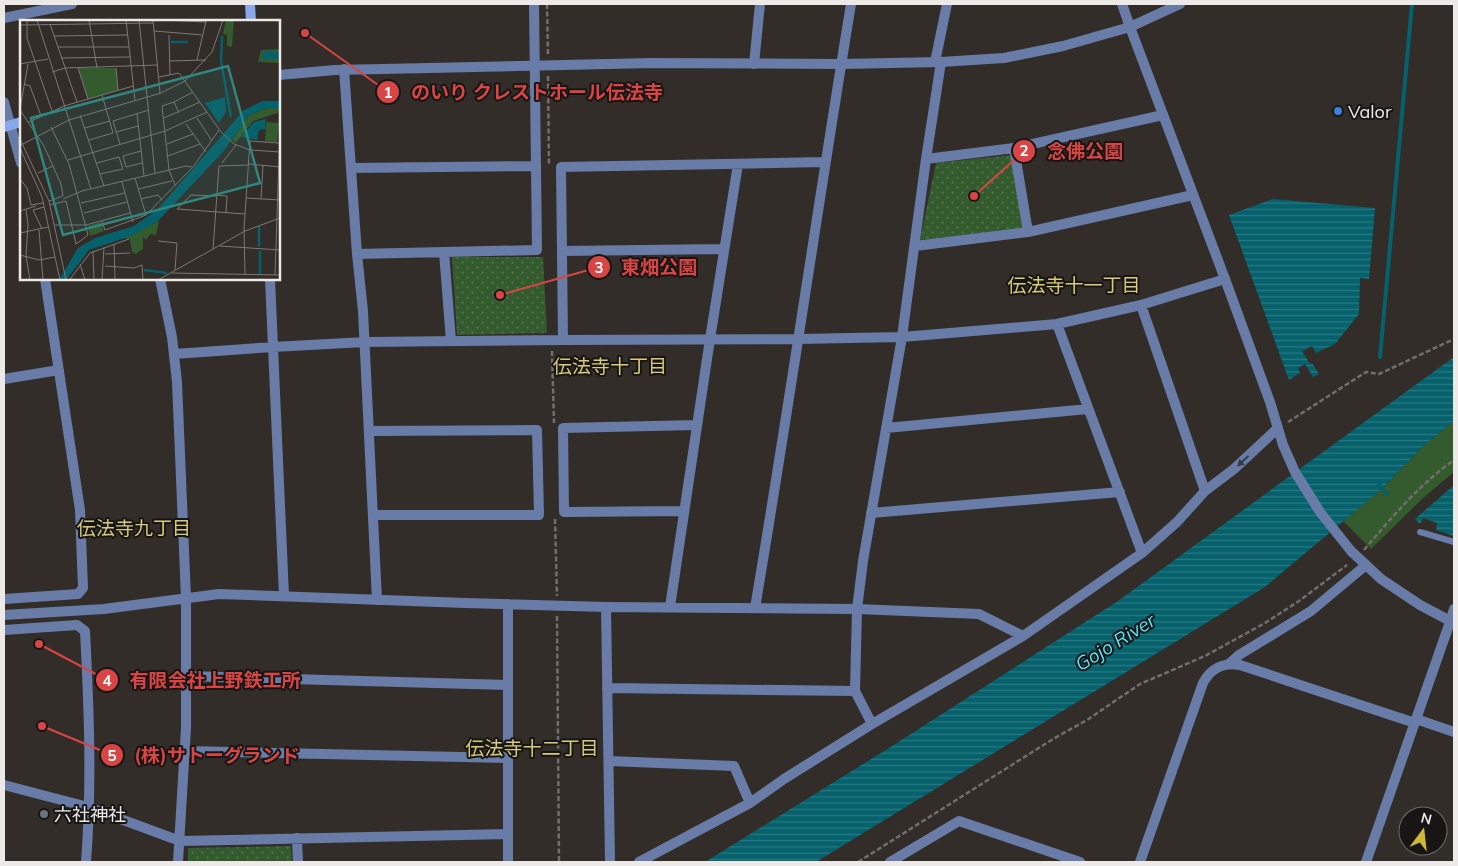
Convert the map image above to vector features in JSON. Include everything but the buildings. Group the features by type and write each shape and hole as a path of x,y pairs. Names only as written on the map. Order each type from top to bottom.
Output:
{"main road":[{"path":"250,4 252,20"}],"street":[{"path":"4,18 71,4"},
{"path":"357,254 537,250 534,4"},
{"path":"754,64 760,4"},
{"path":"755,608 786,422 824,162 851,4"},
{"path":"872,724 855,691 857,609 871,513 902,337 947,4"},
{"path":"1122,4 1225,279 1283,445 1295,472 1320,512 1354,554 1381,579 1452,623"},
{"path":"280,75 344,69 652,63 841,64 938,62 1004,58 1063,46 1130,27 1180,4"},
{"path":"344,69 365,342 377,600"},
{"path":"4,102 20,159"},
{"path":"926,159 1014,148 1163,114"},
{"path":"1014,148 1028,232"},
{"path":"563,340 561,167 824,162"},
{"path":"670,607 738,164"},
{"path":"351,168 536,166"},
{"path":"915,246 1028,232 1193,195"},
{"path":"562,251 724,249"},
{"path":"444,252 451,341"},
{"path":"174,354 365,342 798,340 902,337 1057,324 1142,305 1225,279"},
{"path":"4,599 78,594 83,588 80,510 45,280"},
{"path":"160,280 174,354 177,382 186,598 185,751 178,862"},
{"path":"270,280 284,596"},
{"path":"1142,305 1205,491"},
{"path":"1057,324 1142,553"},
{"path":"4,379 59,370"},
{"path":"886,428 1088,409"},
{"path":"684,511 564,512 563,428 697,425"},
{"path":"640,862 750,803 872,724 1023,636 1142,553 1177,522 1205,491 1234,469 1278,428"},
{"path":"369,430 537,430 539,515 373,514"},
{"path":"871,513 1120,492"},
{"path":"1140,862 1203,683 1208,674 1230,663 1239,655 1311,611 1366,565"},
{"path":"4,615 104,609 219,594 606,607 857,609 979,614 1023,636"},
{"path":"508,604 508,862"},
{"path":"606,607 610,862"},
{"path":"1366,862 1415,721 1452,623 1454,609"},
{"path":"4,630 77,625 85,631 89,717 86,862"},
{"path":"1230,663 1454,732"},
{"path":"186,676 508,685"},
{"path":"607,688 855,691"},
{"path":"185,751 508,758"},
{"path":"608,761 734,766 750,803"},
{"path":"4,784 88,807 180,841 508,834"},
{"path":"890,862 959,820 1080,862"},
{"path":"297,838 298,862"}],"lane":[{"path":"1420,532 1454,542"}],"path":[{"path":"1278,428 1366,372 1379,374 1454,339"},
{"path":"858,862 1052,739 1086,720 1140,684 1205,656 1265,623 1299,601 1354,554 1431,477 1454,460"}],"green space":[{"path":"1012,155 1023,229 920,240 936,163"},
{"path":"452,257 543,257 547,333 457,335"},
{"path":"1454,421 1454,472 1422,499 1371,549 1343,521 1384,487 1421,448"},
{"path":"291,846 292,862 188,862 188,848"}],"water":[{"path":"1273,199 1375,208 1369,279 1360,278 1359,314 1335,344 1316,353 1312,346 1302,351 1319,374 1313,377 1305,364 1298,368 1300,373 1289,380 1229,215"},
{"name":"Gojo River","path":"1454,357 1454,421 1421,448 1384,487 1265,587 816,862 705,862 889,748 1118,601"},
{"path":"1454,485 1454,536 1436,530 1437,523 1423,518 1420,524 1415,519"}],"waterway":[{"path":"1380,357 1412,4"},
{"path":"1379,485 1387,494"}],"place":[{"name":"のいり クレストホール伝法寺","path":"305,33"},
{"name":"Valor","path":"1338,111"},
{"name":"念佛公園","path":"974,196"},
{"name":"東畑公園","path":"500,295"},
{"name":"有限会社上野鉄工所","path":"39,644"},
{"name":"(株)サトーグランド","path":"42,726"},
{"name":"六社神社","path":"44,814"}],"district":[{"name":"伝法寺十一丁目","path":"1074,285"},
{"name":"伝法寺十丁目","path":"610,366"},
{"name":"伝法寺九丁目","path":"134,528"},
{"name":"伝法寺十二丁目","path":"532,748"}]}
